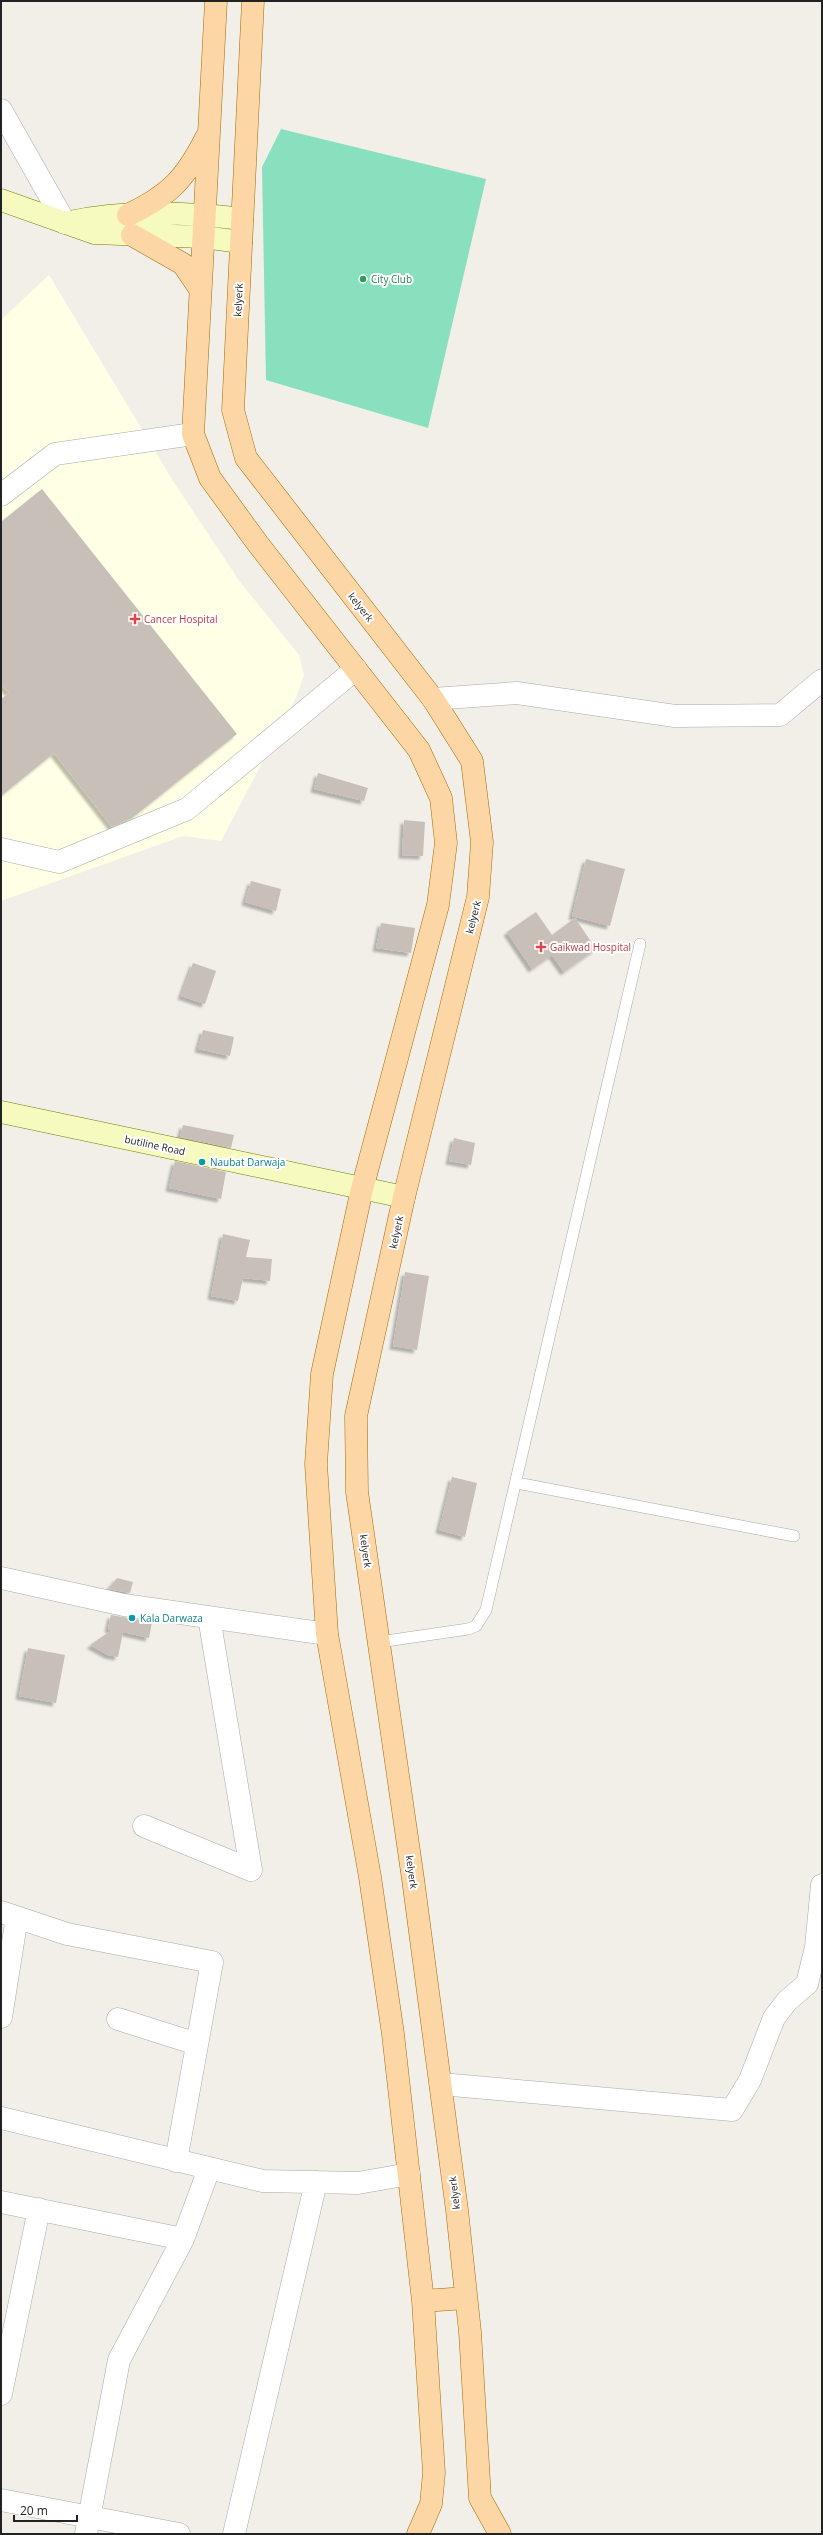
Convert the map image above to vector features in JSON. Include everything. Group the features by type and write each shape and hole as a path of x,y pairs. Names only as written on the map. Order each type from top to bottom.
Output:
{"main road":[{"path":"216,1 193,434 210,478 258,544 419,750 441,798 446,843 438,906 362,1189 322,1374 316,1464 327,1634 371,1884 393,2034 423,2301 434,2473 431,2504 418,2534"},
{"name":"kelyerk","path":"253,1 233,410 246,458 433,699 472,760 482,842 478,897 404,1197 356,1416 358,1492 441,2084 466,2298 480,2498 500,2534"},
{"path":"200,289 183,264 130,225 152,203 178,182 190,169 209,132"},
{"path":"423,2301 466,2298"}],"street":[{"path":"1,110 65,223"},
{"path":"1,200 94,233 130,225 204,214 242,219"},
{"path":"130,225 241,242"},
{"path":"1,495 55,454 193,434"},
{"path":"1,848 60,862 187,809 356,669"},
{"path":"433,699 517,693 675,716 780,715 822,680"},
{"name":"butiline Road","path":"1,1112 404,1197"},
{"path":"1,1578 124,1605 327,1634"},
{"path":"144,1826 251,1870 209,1617"},
{"path":"441,2084 732,2110 750,2080 774,2018 788,2001 807,1984 816,1947 822,1885"},
{"path":"1,2017 9,1914 67,1934 212,1962 176,2161"},
{"path":"118,2019 197,2044"},
{"path":"1,2118 263,2181 358,2183 408,2174"},
{"path":"88,2525 119,2360 183,2239 209,2169"},
{"path":"234,2534 316,2182"},
{"path":"1,2202 183,2239"},
{"path":"1,2394 39,2209"},
{"path":"1,2500 88,2525 179,2534"}],"lane":[{"path":"379,1642 468,1629 476,1626 482,1620 490,1596 517,1483 640,944"},
{"path":"517,1483 794,1536"}],"shaded area":[{"name":"Cancer Hospital","path":"49,275 173,481 240,582 299,655 304,675 296,698 221,841 183,836 1,901 1,320"}],"green space":[{"name":"City Club","path":"281,129 486,179 428,428 266,380 262,167"}],"building":[{"name":"Cancer Hospital","path":"42,489 237,734 132,818 112,827 54,753 1,796 1,699 9,693 1,684 1,522"},
{"path":"318,773 368,788 364,801 314,789"},
{"path":"404,820 425,822 423,856 402,855"},
{"path":"586,859 625,869 610,926 572,916"},
{"path":"251,881 281,889 276,911 245,902"},
{"path":"536,912 552,935 575,918 596,949 564,972 552,955 532,969 507,932"},
{"path":"381,923 415,928 411,953 376,948"},
{"path":"193,963 216,971 205,1004 181,996"},
{"path":"203,1030 234,1037 230,1056 198,1049"},
{"path":"183,1125 234,1135 231,1148 180,1137"},
{"path":"454,1138 475,1143 471,1165 449,1161"},
{"path":"175,1161 226,1172 221,1199 169,1188"},
{"path":"223,1234 250,1240 246,1257 272,1259 270,1281 243,1278 238,1301 211,1296"},
{"path":"405,1272 429,1276 417,1350 393,1346"},
{"path":"452,1477 477,1483 465,1537 439,1530"},
{"path":"117,1578 133,1582 130,1593 108,1589"},
{"path":"111,1615 152,1622 149,1638 123,1632 118,1657 108,1655 90,1645 112,1630 108,1629"},
{"path":"28,1648 65,1655 56,1703 19,1696"}],"place":[{"name":"City Club","path":"363,279"},
{"name":"Cancer Hospital","path":"135,619"},
{"name":"Gaikwad Hospital","path":"541,947"},
{"name":"Naubat Darwaja","path":"202,1162"},
{"name":"Kala Darwaza","path":"132,1618"}]}
